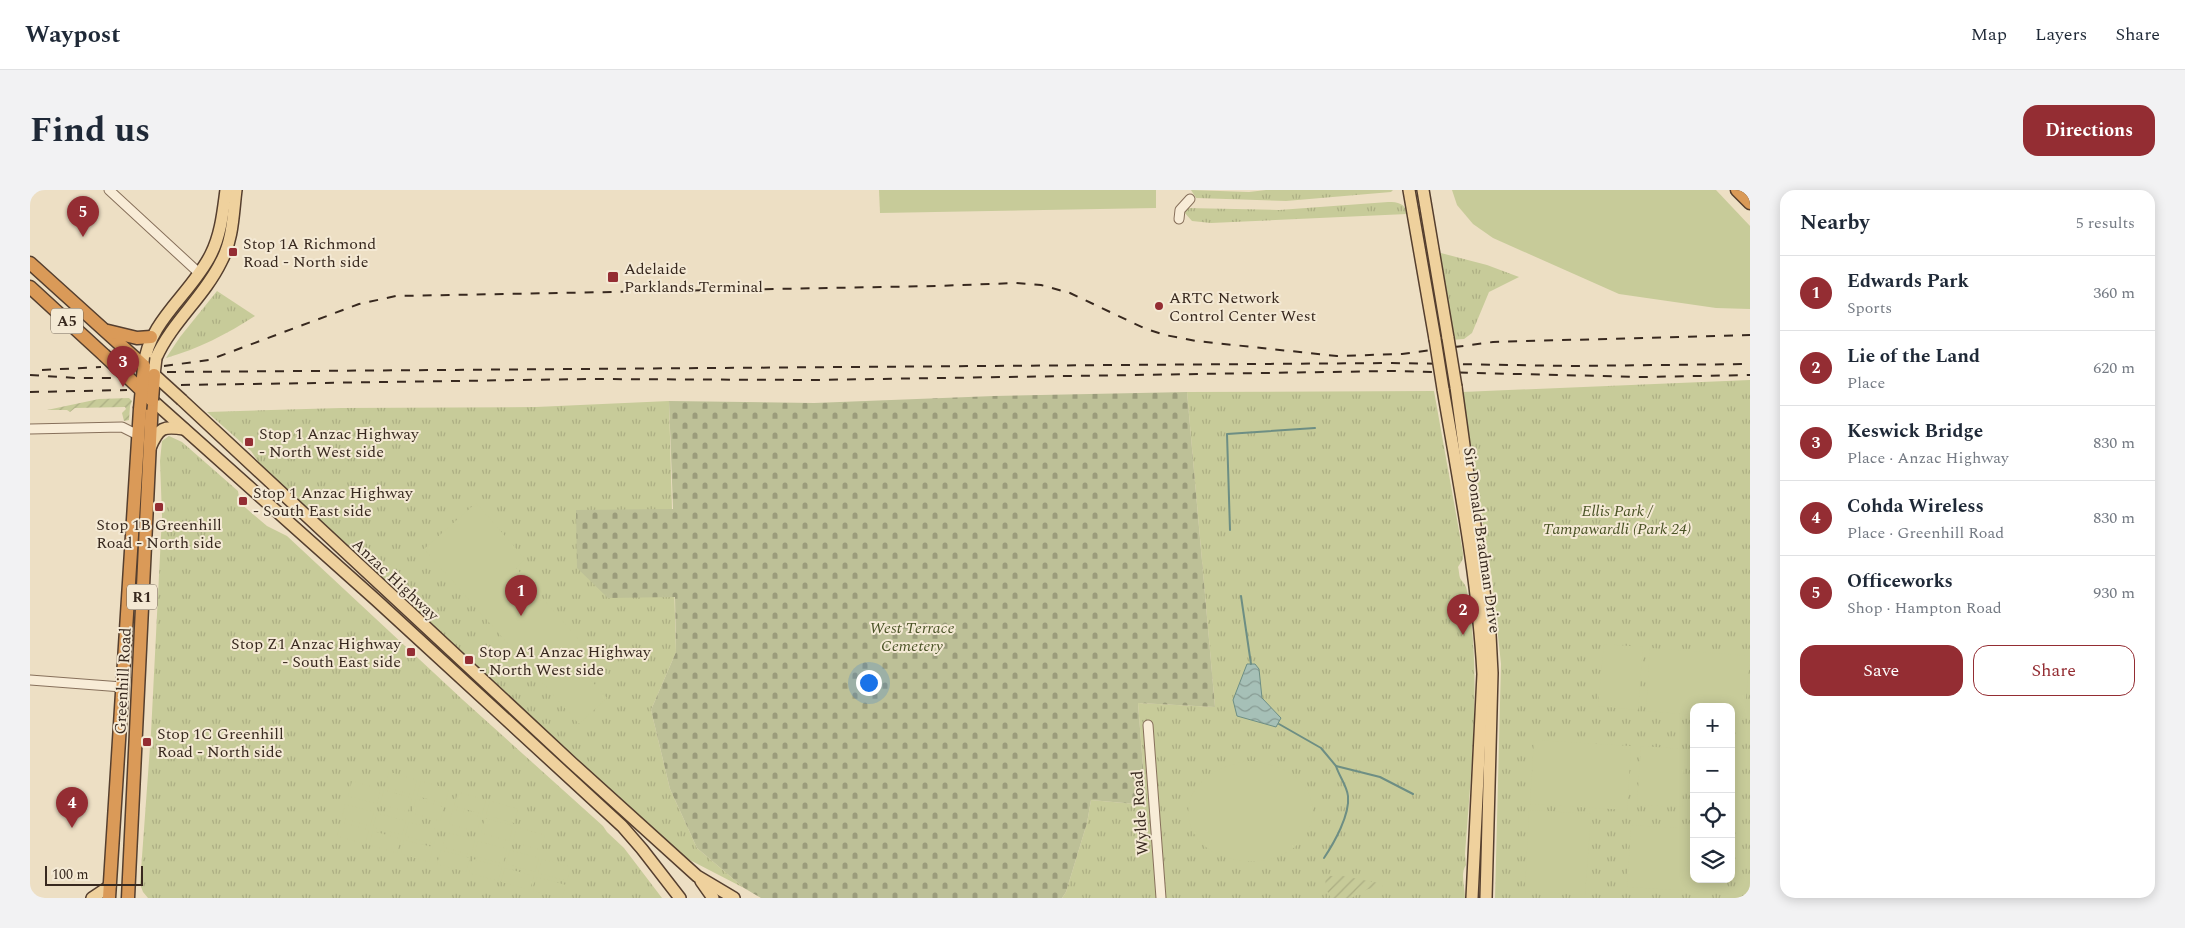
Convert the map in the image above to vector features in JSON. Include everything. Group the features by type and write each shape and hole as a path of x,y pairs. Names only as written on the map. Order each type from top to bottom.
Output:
{"highway":[{"path":"1737,190 1750,204"},
{"name":"Anzac Highway","path":"30,263 103,329 140,355 144,366"},
{"name":"A5","path":"30,287 142,390"},
{"path":"103,329 137,338 151,338"},
{"name":"R1","path":"142,390 144,366"},
{"name":"Greenhill Road","path":"128,898 150,407 154,375"},
{"name":"Greenhill Road","path":"109,892 138,435 150,407 142,390"},
{"path":"125,640 132,628 133,610 136,606 142,606"},
{"path":"116,780 126,780 129,775 130,758 135,742"},
{"path":"130,864 138,898"}],"main road":[{"path":"140,355 200,273 211,254 219,232 226,190"},
{"name":"R1","path":"154,375 156,358 166,338 191,308 222,262 232,229 236,190"},
{"name":"Sir Donald Bradman Drive","path":"1409,190 1474,577 1482,640 1483,674 1472,898"},
{"name":"Sir Donald Bradman Drive","path":"1423,190 1456,387 1490,635 1492,683 1486,898"},
{"path":"200,273 211,279"},
{"name":"Anzac Highway","path":"144,366 565,757 697,876"},
{"name":"Anzac Highway","path":"150,407 184,430 350,577 622,826 680,898"},
{"path":"149,452 156,435 163,428 169,427 184,430"},
{"path":"350,577 359,566"},
{"path":"697,876 713,898"},
{"path":"697,876 734,898"},
{"path":"92,898 109,892"}],"street":[{"path":"109,190 200,273"},
{"path":"1179,219 1180,210 1190,199"},
{"path":"30,429 122,427 138,435"},
{"path":"30,680 122,687"},
{"name":"Wylde Road","path":"1148,725 1161,898"}],"green space":[{"path":"879,190 1156,190 1156,208 880,213"},
{"path":"1191,190 1249,192 1266,190 1393,190 1391,192 1286,201 1196,198"},
{"path":"1452,190 1716,190 1750,226 1750,309 1716,308 1619,294 1493,238 1473,224 1457,205"},
{"path":"1395,202 1405,207 1407,214 1211,223 1192,221 1184,212 1186,208 1279,210"},
{"path":"1437,252 1487,265 1519,277 1489,292 1472,333 1464,339 1451,340"},
{"path":"217,291 255,316 212,340 166,358 180,337"},
{"name":"Ellis Park / Tampawardli (Park 24)","path":"1750,380 1750,898 1495,898 1501,664 1492,579 1462,392"},
{"path":"1434,391 1463,553 1463,559 1458,567 1460,578 1467,591 1474,656 1474,722 1465,854 1466,865 1463,876 1465,898 1062,898 1066,892 1087,823 1091,800 1146,805 1138,703 1215,707 1187,392"},
{"name":"West Terrace Cemetery","path":"1187,392 1215,707 1138,703 1146,805 1091,800 1087,823 1066,892 1062,898 761,898 744,888 697,848 670,789 651,710 676,652 675,597 608,598 577,568 576,510 673,509 669,401 814,403 994,396"},
{"path":"129,398 132,401 129,420 124,421 122,413 126,409 125,407 75,408 70,412 67,410 47,410 99,399"},
{"path":"669,401 676,652 651,710 670,789 697,848 744,888 682,856 266,473 251,451 207,412 341,408 536,407"},
{"path":"169,436 182,442 238,491 240,503 267,526 287,536 463,700 603,826 624,848 662,898 148,898 140,884 151,733 162,516 160,461 162,441"},
{"path":"476,503 525,559 516,568 601,665 588,677 607,698 579,724 424,549"},
{"path":"1604,644 1643,647 1638,710 1598,706"},
{"path":"1650,648 1750,656 1744,719 1735,718 1735,703 1690,703 1690,715 1646,711"},
{"path":"1534,740 1631,746 1627,810 1530,804"},
{"path":"1641,746 1685,749 1682,807 1637,805"},
{"path":"1735,752 1739,753 1735,811"},
{"path":"1250,761 1279,768 1299,780 1310,797 1312,815 1307,832 1294,847 1275,858 1249,861 1223,857 1205,846 1193,831 1188,814 1192,797 1203,781 1222,768"},
{"path":"389,772 417,780 413,795 385,787"},
{"path":"352,781 380,789 377,804 348,796"},
{"path":"421,781 449,789 445,804 417,796"},
{"path":"384,790 412,798 408,812 380,804"},
{"path":"458,792 486,800 482,814 454,806"},
{"path":"416,799 444,807 440,821 412,813"},
{"path":"490,801 518,809 514,823 486,815"},
{"path":"345,804 374,812 370,826 342,818"},
{"path":"453,809 481,817 477,832 449,824"},
{"path":"1529,810 1591,814 1585,895 1525,891"},
{"path":"377,813 406,821 402,835 373,827"},
{"path":"485,818 513,826 509,841 481,833"},
{"path":"341,822 369,830 365,844 337,836"},
{"path":"409,822 438,830 434,844 405,836"},
{"path":"1631,825 1690,829 1690,883 1725,883 1725,893 1627,887"},
{"path":"517,827 545,835 541,850 513,842"},
{"path":"373,831 401,839 397,853 369,845"},
{"path":"446,832 475,840 471,855 443,847"},
{"path":"404,840 433,847 429,862 401,854"},
{"path":"478,841 507,849 503,864 474,856"},
{"path":"441,850 470,858 466,872 437,864"},
{"path":"510,850 539,858 535,872 506,864"},
{"path":"473,859 502,867 498,881 469,873"},
{"path":"542,859 571,867 567,881 538,873"},
{"path":"505,868 534,876 530,890 501,882"},
{"path":"1325,876 1343,876 1383,884 1383,886 1368,889 1351,898 1331,898 1326,889"},
{"path":"537,877 566,885 562,898 533,891"}],"water":[{"path":"1247,664 1255,664 1259,669 1262,698 1281,718 1276,727 1237,716 1233,700"}],"waterway":[{"path":"1230,530 1227,434 1315,428"},
{"path":"1241,596 1251,664"},
{"path":"1279,724 1321,748 1336,766 1380,777 1413,794"},
{"path":"1324,858 1344,820 1348,804 1345,785 1336,766"}],"railway":[{"path":"164,366 209,360 359,304 396,296 1015,283 1041,285 1070,293 1146,329 1165,335 1196,341 1337,356 1402,354 1493,342 1750,335"},
{"path":"167,372 1392,363 1571,366 1750,364"},
{"path":"42,370 101,367"},
{"path":"181,385 589,379 812,380 1392,371 1643,377 1750,375"},
{"path":"30,375 114,378"},
{"path":"30,392 127,390"}],"place":[{"name":"Officeworks","path":"83,237"},
{"name":"Stop 1A Richmond Road - North side","path":"233,252"},
{"name":"Adelaide Parklands Terminal","path":"613,277"},
{"name":"ARTC Network Control Center West","path":"1159,306"},
{"name":"Keswick Bridge","path":"123,387"},
{"name":"Stop 1 Anzac Highway - North West side","path":"249,442"},
{"name":"Stop 1 Anzac Highway - South East side","path":"243,501"},
{"name":"Stop 1B Greenhill Road - North side","path":"159,507"},
{"name":"Edwards Park","path":"521,616"},
{"name":"Lie of the Land","path":"1463,635"},
{"name":"Stop Z1 Anzac Highway - South East side","path":"411,652"},
{"name":"Stop A1 Anzac Highway - North West side","path":"469,660"},
{"name":"Stop 1C Greenhill Road - North side","path":"147,742"},
{"name":"Cohda Wireless","path":"72,828"}]}
